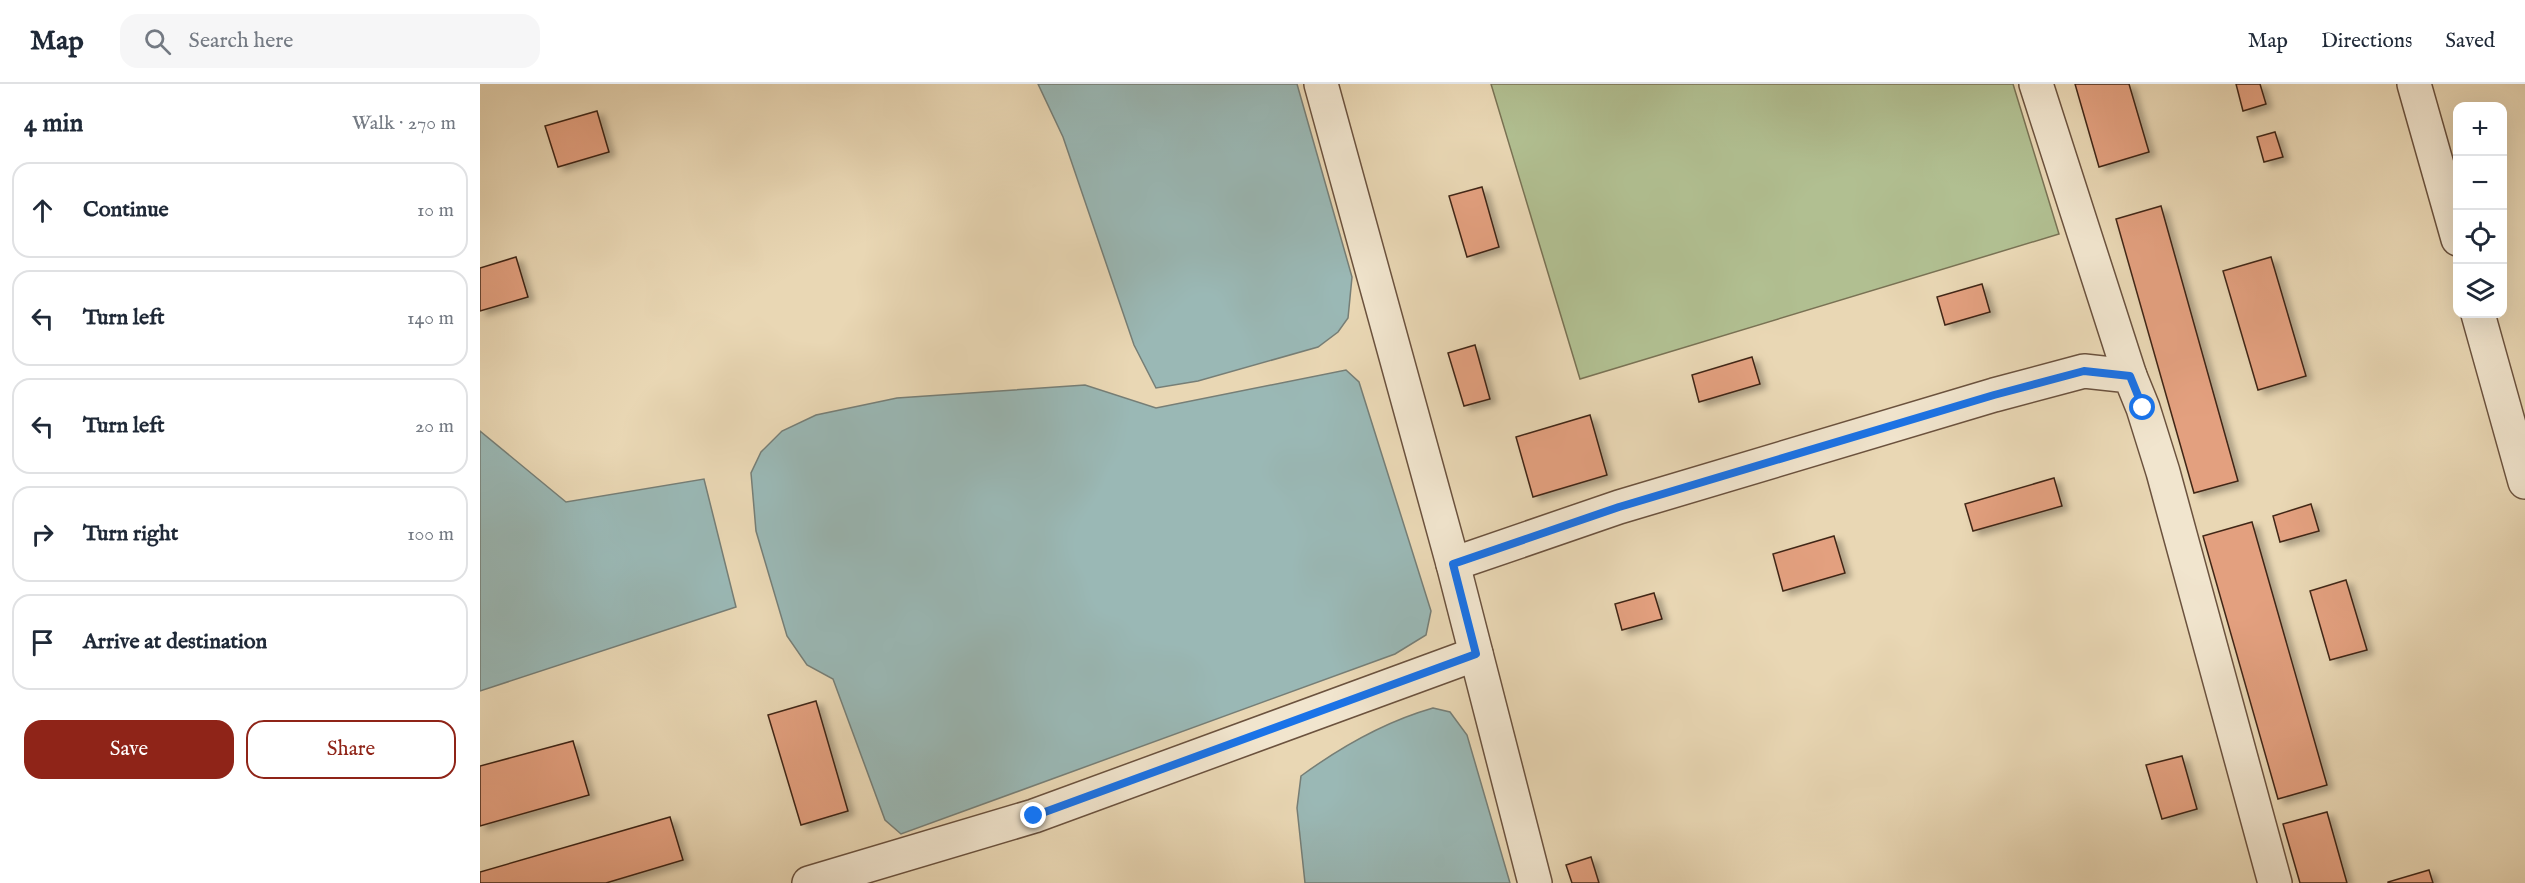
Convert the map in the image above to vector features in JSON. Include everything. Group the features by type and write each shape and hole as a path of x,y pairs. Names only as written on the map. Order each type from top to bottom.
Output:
{"lane":[{"path":"1321,84 1453,564 1535,883"},
{"path":"2036,84 2163,472 2274,883"},
{"path":"2415,84 2453,224"},
{"path":"2479,318 2525,482"},
{"path":"1453,564 1619,507 1994,395 2084,371 2130,376"},
{"path":"809,883 1034,816 1476,654"}],"green space":[{"path":"1491,84 2013,84 2059,234 1580,379"}],"water":[{"path":"1038,84 1297,84 1352,277 1348,318 1338,332 1318,347 1198,381 1156,388 1134,345 1063,137"},
{"path":"1346,370 1359,382 1431,611 1426,635 1395,654 901,834 885,820 833,679 807,665 787,636 756,531 751,473 761,452 782,431 816,415 897,398 1085,385 1156,408"},
{"path":"480,431 566,502 704,479 736,607 480,691"},
{"path":"1433,708 1450,712 1467,735 1510,883 1305,883 1297,808 1301,776 1364,736 1397,720"}],"building":[{"path":"2075,84 2129,84 2149,152 2099,167"},
{"path":"2236,84 2260,84 2266,104 2243,111"},
{"path":"597,111 609,152 558,167 545,126"},
{"path":"2275,132 2283,157 2264,162 2257,137"},
{"path":"1482,187 1499,247 1467,257 1449,196"},
{"path":"2161,206 2238,481 2194,493 2116,219"},
{"path":"516,257 528,297 480,311 480,268"},
{"path":"2271,257 2306,376 2258,390 2223,271"},
{"path":"1982,284 1990,312 1945,325 1937,297"},
{"path":"1475,345 1490,399 1464,406 1448,353"},
{"path":"1752,357 1760,384 1699,402 1692,375"},
{"path":"1590,415 1607,475 1533,497 1516,437"},
{"path":"2054,478 2062,506 1973,531 1965,504"},
{"path":"2311,504 2319,531 2280,542 2273,516"},
{"path":"2252,522 2327,785 2278,799 2203,536"},
{"path":"1834,536 1845,573 1783,591 1773,554"},
{"path":"2346,580 2367,650 2330,660 2310,591"},
{"path":"1654,593 1662,619 1622,630 1615,604"},
{"path":"816,701 848,811 801,825 768,715"},
{"path":"573,741 589,795 480,826 480,766"},
{"path":"2182,756 2197,809 2162,819 2146,765"},
{"path":"2327,812 2347,883 2300,883 2283,824"},
{"path":"670,817 683,860 606,883 480,883 480,872"},
{"path":"1591,857 1599,883 1572,883 1566,865"},
{"path":"2429,870 2433,883 2388,883 2388,882"}],"route":[{"path":"1034,816 1476,654 1453,564 1619,507 1994,395 2084,371 2130,376 2143,408"}]}
